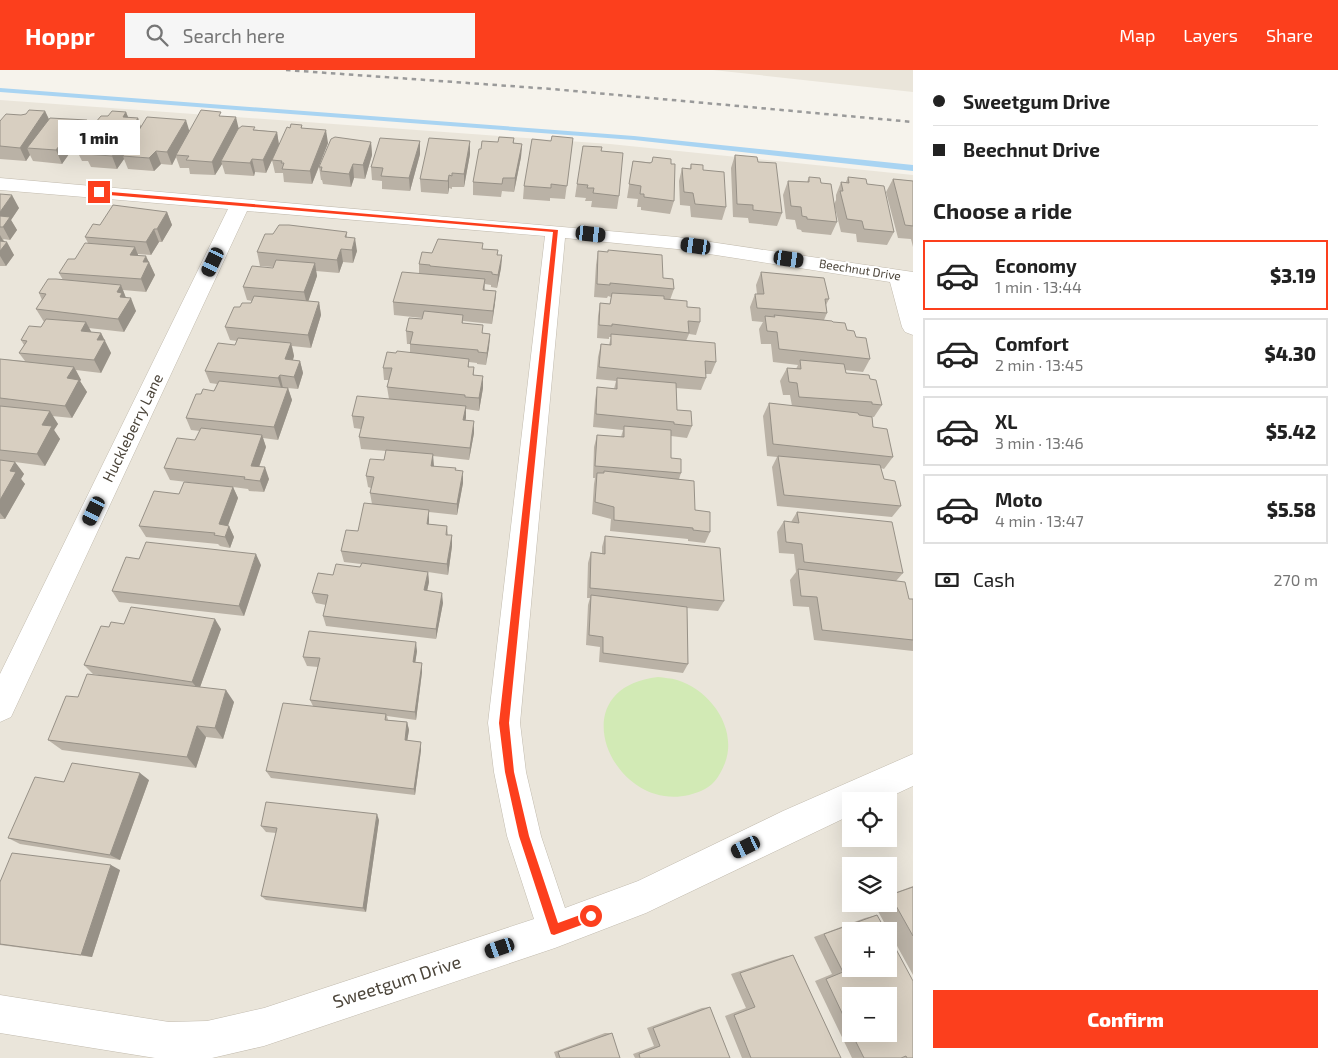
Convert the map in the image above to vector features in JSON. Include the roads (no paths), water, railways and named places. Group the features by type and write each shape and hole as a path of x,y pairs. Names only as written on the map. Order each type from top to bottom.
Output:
{"street":[{"name":"Beechnut Drive","path":"0,184 677,243 906,278"},
{"name":"Huckleberry Lane","path":"0,707 240,204"},
{"path":"554,930 524,836 510,772 504,723 556,231"},
{"path":"906,278 913,327"},
{"name":"Sweetgum Drive","path":"0,1014 169,1042 207,1040 264,1027 554,930 646,895 796,823 913,770"}],"waterway":[{"path":"0,90 634,138 913,168"}],"railway":[{"path":"286,70 552,89 913,122"}]}
